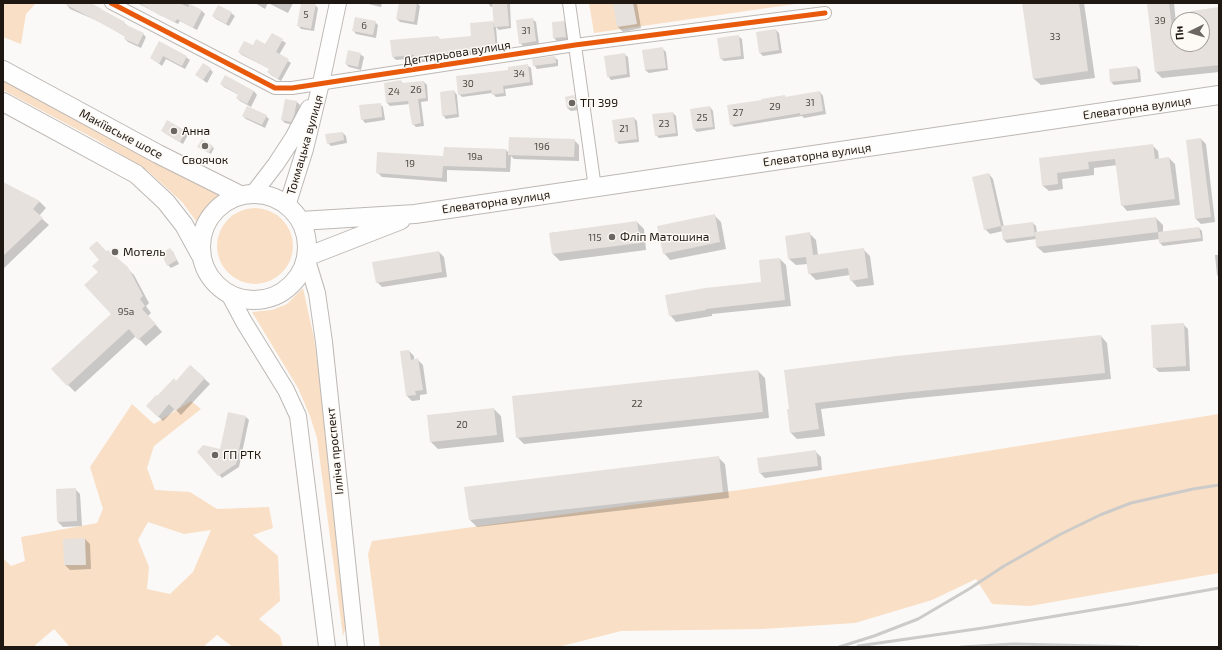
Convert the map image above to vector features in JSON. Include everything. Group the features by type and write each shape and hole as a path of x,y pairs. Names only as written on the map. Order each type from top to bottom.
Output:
{"main road":[{"name":"Токмацька вулиця","path":"287,206 305,149 322,84 338,3"},
{"name":"Макіївське шосе","path":"3,70 158,154 247,194"},
{"name":"Токмацька вулиця","path":"247,194 276,164 293,138 322,84"},
{"name":"Елеваторна вулиця","path":"300,221 415,214 1219,96"},
{"path":"3,102 136,174 166,202 184,225 211,278 217,286 229,294 238,298 255,300 273,297 282,292 293,283 303,267 306,257 306,238 300,221 287,206 270,196 247,194 233,198 221,205 212,214 203,231 200,244 201,256"},
{"name":"Елеваторна вулиця","path":"306,257 415,214"},
{"name":"Ілліча проспект","path":"306,257 317,294 324,342 355,641"},
{"path":"229,294 244,322 286,390 298,416 326,643"}],"street":[{"name":"Дегтярьова вулиця","path":"111,3 275,88 292,88 322,84 575,45 825,13"},
{"path":"569,3 595,188"}],"shaded area":[{"path":"3,3 36,3 26,14 21,44 3,37"},
{"path":"589,3 802,3 594,33"},
{"path":"3,78 221,192 220,196 204,210 199,219 196,221 182,202 148,171 97,140 3,90"},
{"path":"248,208 262,208 276,214 287,225 293,239 293,253 290,261 282,273 276,278 262,284 248,284 234,278 223,267 217,253 217,239 223,225 234,214"},
{"path":"303,288 314,338 343,561 348,621 343,636 317,438 310,416 298,388 252,312 272,310 287,304"},
{"path":"191,401 201,409 154,446 147,468 155,490 190,492 217,509 269,507 273,528 253,535 278,556 280,601 259,619 280,636 283,647 233,647 217,635 203,647 70,647 54,629 33,647 3,647 3,558 11,566 25,561 21,537 97,523 103,509 90,467 132,404 154,424","holes":["148,522 184,534 211,530 193,572 170,594 147,589 149,567 138,540"]},
{"path":"1219,414 1219,573 1030,606 992,604 976,579 932,600 855,623 763,629 621,631 558,647 380,647 368,554 372,541 768,486"}],"building":[{"path":"63,3 91,3 125,22 124,24 144,33 138,45 124,39 125,36"},
{"path":"139,3 179,3 188,7 190,4 202,10 193,28 177,19 175,22 159,15"},
{"path":"301,3 316,3 311,29 297,26"},
{"path":"399,3 417,3 414,22 396,19"},
{"path":"492,3 507,3 509,26 494,27"},
{"path":"613,3 633,3 637,24 617,27"},
{"path":"1022,3 1079,3 1088,71 1033,79"},
{"path":"1147,3 1169,3 1170,52 1210,52 1210,12 1191,11 1219,7 1219,65 1155,72"},
{"path":"218,5 232,12 226,24 212,16"},
{"path":"355,17 376,21 373,35 352,31"},
{"path":"533,18 536,41 519,44 516,20"},
{"path":"493,21 496,49 440,54 440,58 415,61 414,55 392,57 390,40 438,36 439,39 471,36 470,23"},
{"path":"564,21 566,37 553,38 552,22"},
{"path":"776,29 779,50 759,53 756,32"},
{"path":"272,33 283,39 276,52 289,59 278,79 267,72 269,69 238,52 244,41 253,45 256,39 265,44"},
{"path":"739,35 741,56 720,59 717,38"},
{"path":"159,41 187,56 182,66 163,56 159,64 150,58"},
{"path":"663,47 666,68 645,70 642,50"},
{"path":"348,50 361,53 358,67 345,64"},
{"path":"625,53 627,74 607,77 604,56"},
{"path":"555,56 556,63 533,66 532,59"},
{"path":"203,63 211,68 203,80 195,75"},
{"path":"528,64 530,82 503,86 504,93 492,95 491,90 458,95 456,76 508,70 508,67"},
{"path":"1137,66 1138,79 1110,82 1109,69"},
{"path":"225,75 254,91 247,104 236,98 238,94 220,84"},
{"path":"401,80 401,83 424,81 426,98 418,99 421,123 412,125 408,101 386,103 384,83"},
{"path":"454,90 457,114 442,116 440,92"},
{"path":"820,91 823,111 800,115 800,113 730,125 727,105 785,95 785,97"},
{"path":"574,95 576,107 567,108 565,97"},
{"path":"285,99 297,101 294,116 291,122 281,120"},
{"path":"381,103 382,117 361,120 359,105"},
{"path":"247,106 267,115 262,125 242,116"},
{"path":"710,106 713,127 693,129 690,109"},
{"path":"673,112 676,133 655,136 652,114"},
{"path":"634,117 637,139 615,142 612,120"},
{"name":"Анна","path":"167,120 186,131 180,142 161,131"},
{"path":"343,132 344,140 327,144 325,134"},
{"path":"509,137 575,139 574,157 508,155"},
{"path":"1201,138 1211,217 1195,219 1186,140"},
{"name":"Своячок","path":"202,139 213,146 209,153 197,147"},
{"path":"1153,144 1155,159 1169,157 1175,199 1121,206 1115,159 1088,162 1089,169 1057,173 1058,184 1042,186 1039,158"},
{"path":"444,147 506,149 506,168 443,166 442,178 376,173 377,152 443,156"},
{"path":"989,173 1001,226 984,230 972,177"},
{"path":"3,182 40,201 33,209 43,218 3,256"},
{"path":"715,214 720,242 663,254 657,226"},
{"path":"1156,217 1158,232 1036,247 1035,232"},
{"path":"637,221 640,243 552,254 549,233"},
{"path":"1033,222 1035,236 1003,240 1001,226"},
{"path":"1199,227 1201,238 1159,243 1158,232"},
{"path":"810,232 813,255 864,248 868,278 850,281 848,268 808,274 806,257 788,259 785,236"},
{"path":"97,241 106,251 108,250 128,267 143,296 140,299 145,306 142,309 156,324 138,340 129,329 67,386 51,369 111,314 84,285 98,272 92,266 99,260 89,248"},
{"path":"170,248 177,260 167,266 161,253"},
{"path":"439,251 442,272 376,283 372,262"},
{"path":"780,258 785,300 706,309 669,316 665,295 705,288 761,282 759,260"},
{"path":"1184,323 1186,366 1153,368 1151,325"},
{"path":"1101,335 1105,373 815,403 819,429 790,433 787,409 789,409 784,370 897,356"},
{"path":"409,350 411,360 418,358 423,390 415,391 416,395 406,396 400,351"},
{"path":"190,365 205,378 176,411 169,404 158,417 146,406 174,378 176,381"},
{"path":"758,370 763,412 516,438 512,396"},
{"path":"494,408 497,435 430,442 427,415"},
{"path":"228,412 246,416 236,464 218,476 197,452 203,445 220,449"},
{"path":"816,450 818,466 759,473 757,458"},
{"path":"719,456 723,492 469,520 464,487"},
{"path":"76,488 77,521 57,522 56,489"},
{"path":"85,538 86,565 64,565 63,539"}],"railway":[{"path":"839,647 874,636 918,619 969,589 1004,566 1061,534 1100,515 1131,503 1193,489 1219,485"},
{"path":"858,646 983,628 1219,588"},
{"path":"961,647 1014,644 1138,647"}],"cycle path":[{"path":"111,3 275,88 292,88 575,45 825,13"}],"place":[{"name":"ТП 399","path":"572,103"},
{"name":"Анна","path":"174,131"},
{"name":"Своячок","path":"205,146"},
{"name":"Фліп Матошина","path":"612,237"},
{"name":"Мотель","path":"115,252"},
{"name":"ГП РТК","path":"215,455"}]}
